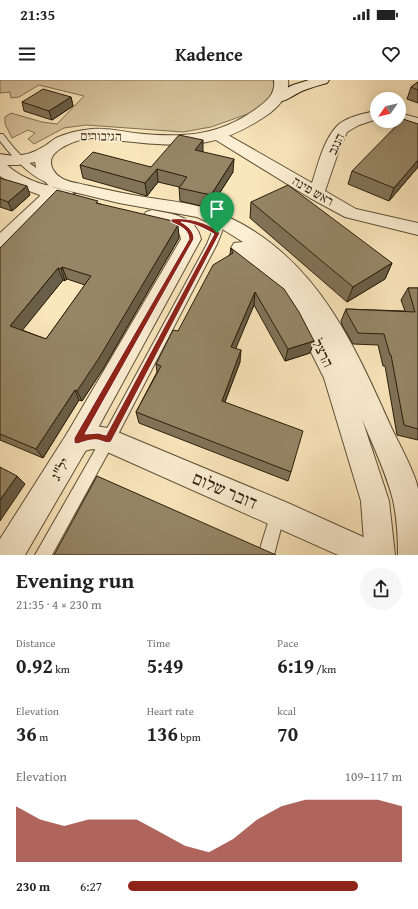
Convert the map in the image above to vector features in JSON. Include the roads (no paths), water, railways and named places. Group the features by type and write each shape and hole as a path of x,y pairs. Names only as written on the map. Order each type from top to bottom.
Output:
{"street":[{"name":"הגיבורים","path":"0,159 18,160 31,158 46,152 64,139 86,134 186,140 216,134 244,124 261,114 280,88 298,88 322,80"},
{"name":"הנגב","path":"316,194 333,146 342,129 357,121 370,117"},
{"path":"406,118 418,122"},
{"name":"ראש פינה","path":"216,134 316,194 351,213 418,229"},
{"path":"0,244 48,197 50,186 49,177 44,168 43,162 46,152"},
{"path":"0,167 6,174 20,181 158,206 195,210 215,225"},
{"path":"50,186 98,204 172,220"},
{"name":"הרצל","path":"172,220 190,221 202,225 231,226 253,240 280,261 299,280 322,312 356,376 414,510 414,555"},
{"name":"יל\"ג","path":"8,555 77,441 191,239 191,235 186,227 172,220"},
{"name":"הרצל","path":"215,225 282,286 306,319 336,378 375,501 380,555"},
{"name":"דובר שלום","path":"77,441 88,436 98,436 278,513 371,555"}],"lane":[{"path":"0,136 18,160 50,186"},
{"path":"18,160 17,168 20,181"},
{"path":"43,555 108,440 215,225"},
{"path":"266,555 278,513"}]}
